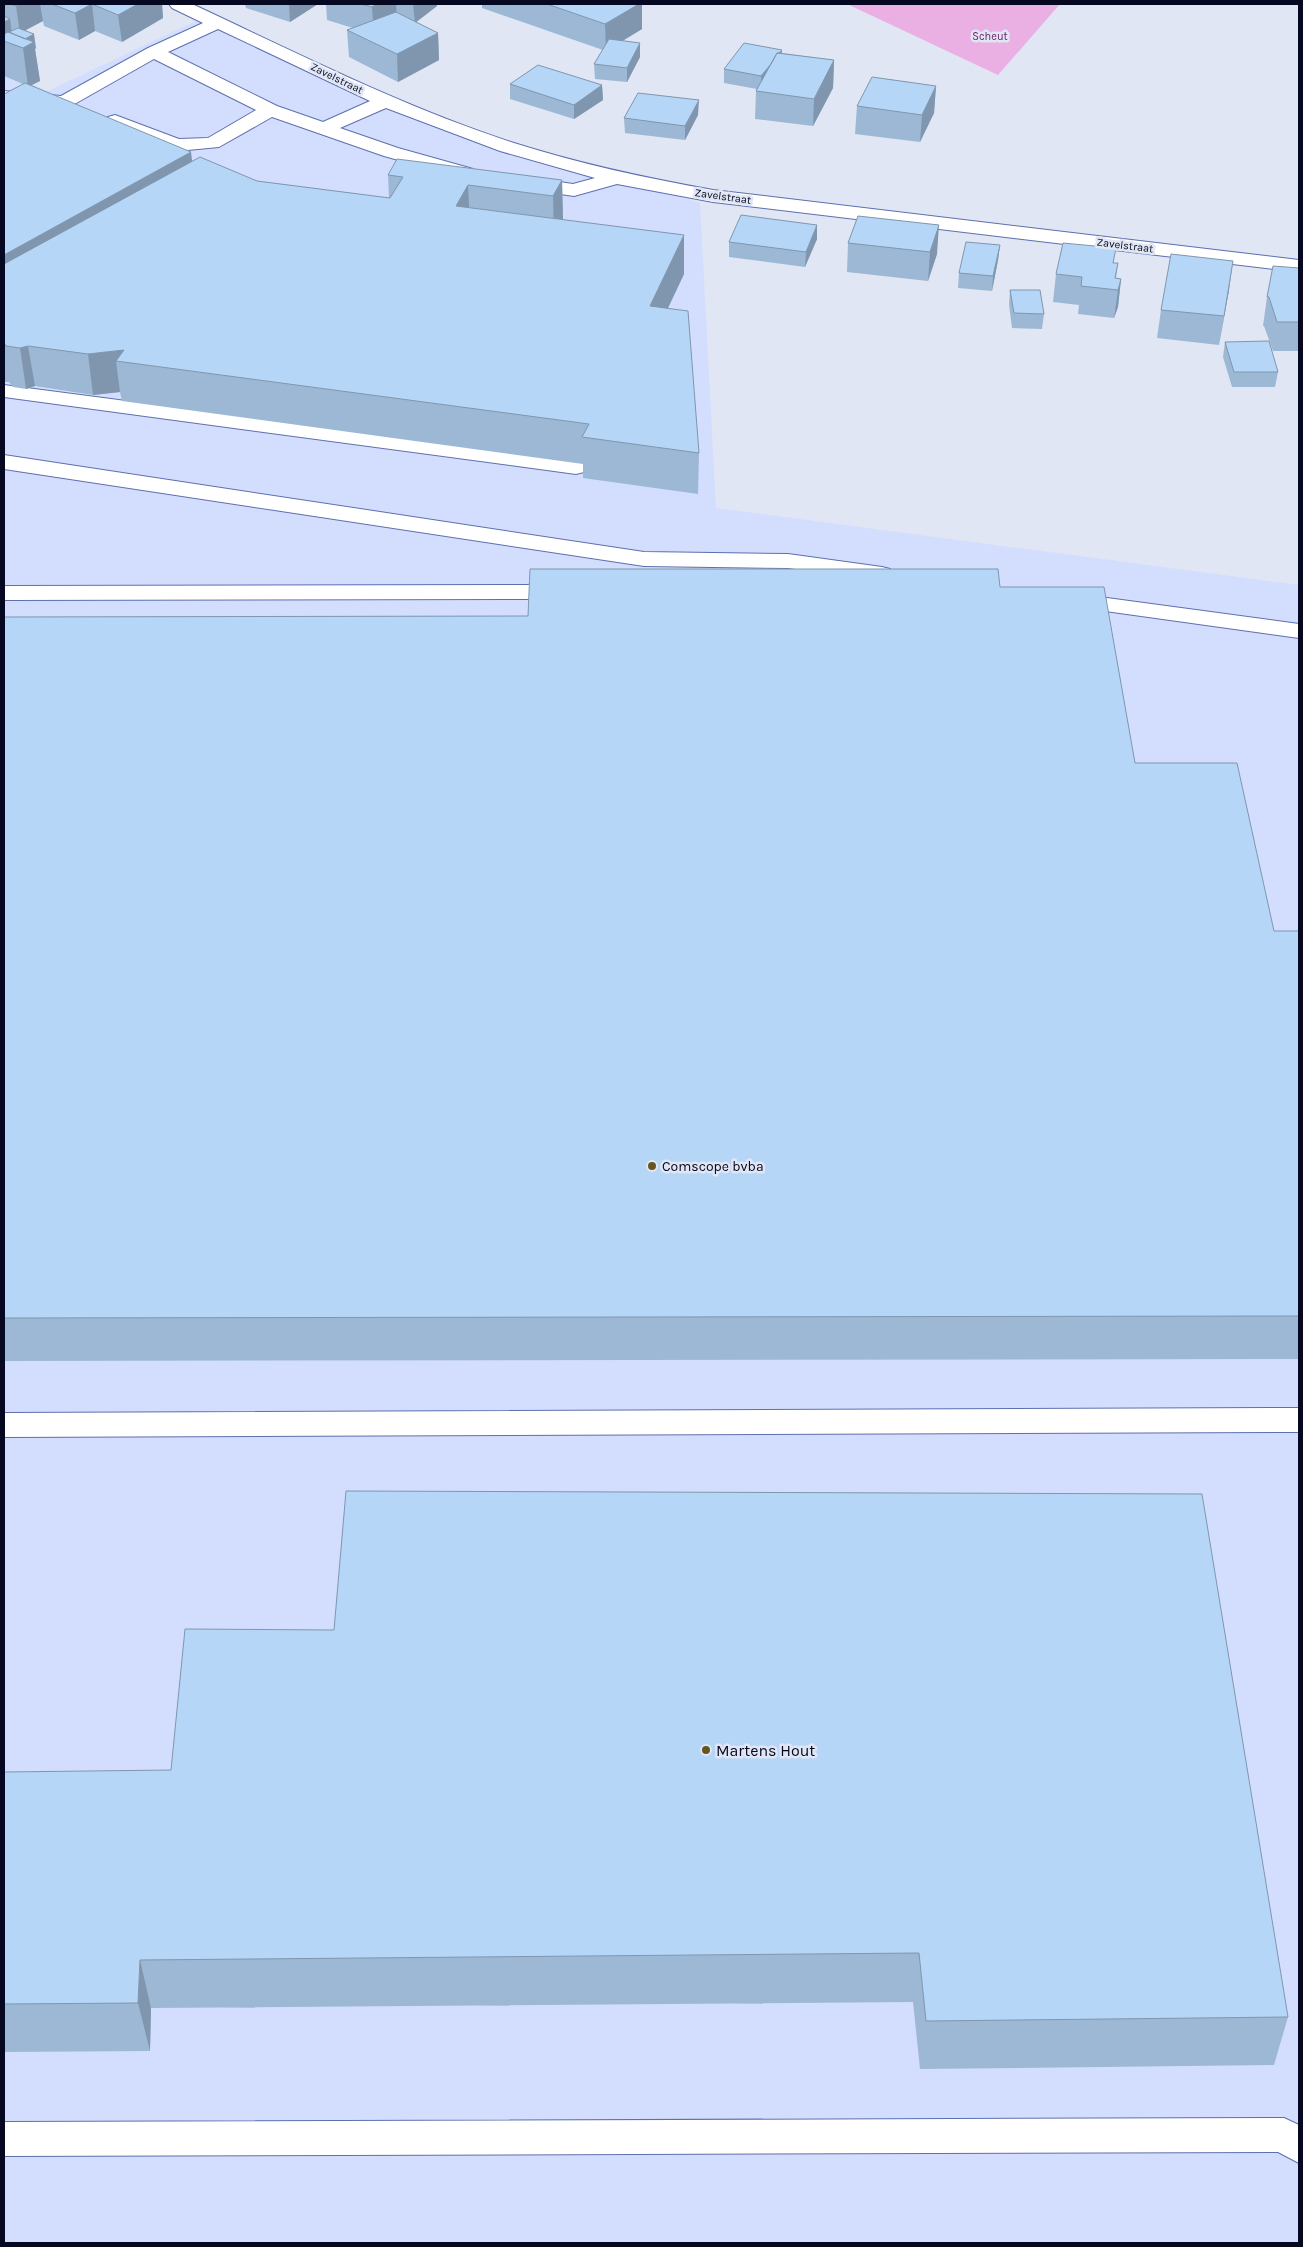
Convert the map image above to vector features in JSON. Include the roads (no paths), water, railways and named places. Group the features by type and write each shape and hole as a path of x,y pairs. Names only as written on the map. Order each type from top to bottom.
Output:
{"street":[{"name":"Zavelstraat","path":"178,4 385,101 507,148 616,178 713,196 1299,266"},
{"path":"64,102 154,52 219,22"},
{"path":"154,52 270,110 391,152 486,178"},
{"path":"4,97 64,102 177,145 212,143 270,110"},
{"path":"323,128 385,101"},
{"path":"506,180 574,190 616,178"},
{"path":"4,391 576,467"},
{"path":"4,462 644,559 788,561 906,577"},
{"path":"4,593 528,592 644,559"},
{"path":"1054,597 1299,631"},
{"path":"4,1425 1299,1420"},
{"path":"4,2138 1284,2135 1299,2146"}],"place":[{"name":"Comscope bvba","path":"652,1166"},
{"name":"Martens Hout","path":"706,1750"}],"park label":[{"name":"Scheut","path":"990,36"}]}
